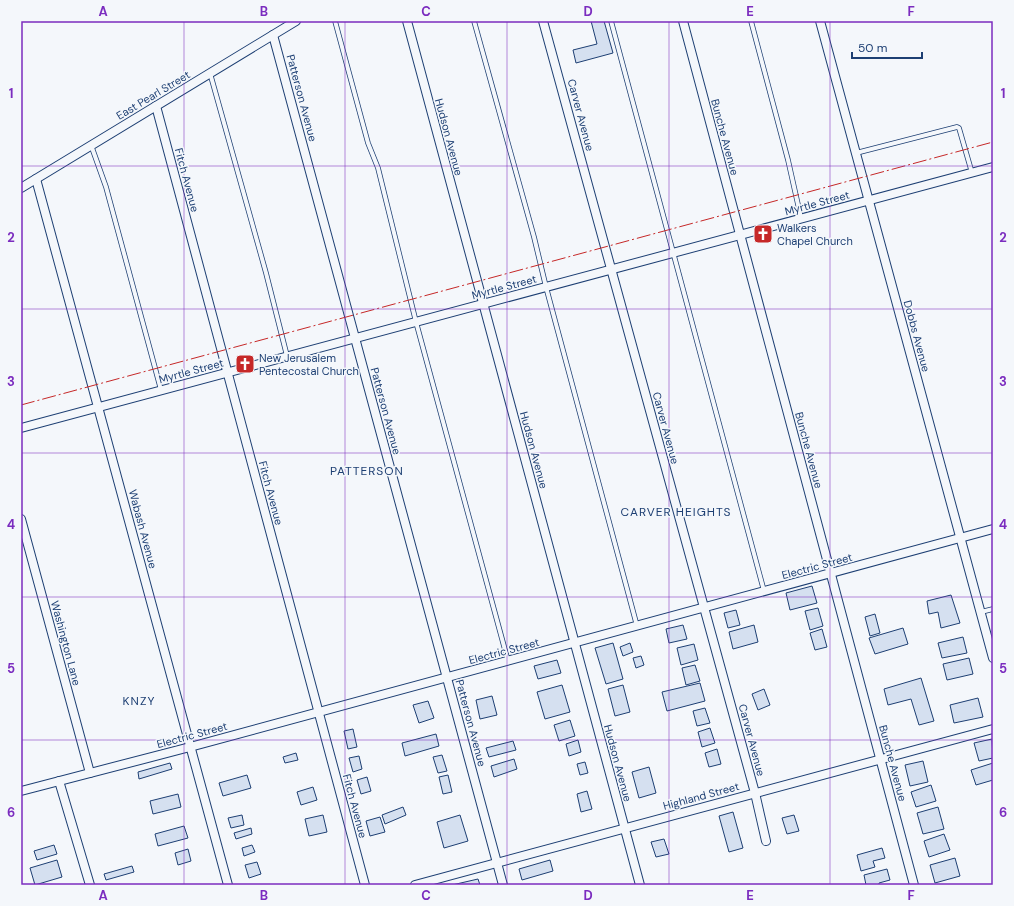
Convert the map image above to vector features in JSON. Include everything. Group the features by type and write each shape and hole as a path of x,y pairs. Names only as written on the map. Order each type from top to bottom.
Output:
{"street":[{"name":"East Pearl Street","path":"21,188 296,21"},
{"name":"Hudson Avenue","path":"407,21 640,885"},
{"name":"Carver Avenue","path":"543,21 755,793 766,841"},
{"name":"Bunche Avenue","path":"683,21 914,885"},
{"name":"Dobbs Avenue","path":"820,21 993,658"},
{"name":"Patterson Avenue","path":"273,34 503,885"},
{"name":"Fitch Avenue","path":"156,106 365,885"},
{"name":"Myrtle Street","path":"21,428 993,167"},
{"name":"Wabash Avenue","path":"36,178 228,885"},
{"name":"Washington Lane","path":"21,519 90,773"},
{"name":"Electric Street","path":"21,791 447,678 993,529"},
{"name":"Highland Street","path":"415,885 993,729"},
{"path":"60,781 90,885"}],"lane":[{"path":"335,21 368,143 378,168 416,322 508,661"},
{"path":"474,21 534,237 637,626"},
{"path":"611,21 764,592"},
{"path":"751,21 788,160 801,219"},
{"path":"210,73 266,272 287,356"},
{"path":"856,153 957,127 959,128 972,173"},
{"path":"91,145 106,187 161,390"},
{"path":"980,612 993,609"}],"building":[{"path":"591,21 604,21 613,53 576,63 573,50 597,44"},
{"path":"812,586 817,603 790,610 786,593"},
{"path":"951,595 960,623 941,628 938,612 929,614 927,601"},
{"path":"818,608 823,626 810,630 805,611"},
{"path":"736,610 740,625 728,628 724,613"},
{"path":"875,614 880,633 870,636 865,617"},
{"path":"683,625 687,639 669,643 666,629"},
{"path":"754,625 758,642 733,649 729,632"},
{"path":"903,628 908,644 875,654 869,638"},
{"path":"822,629 827,647 815,650 810,633"},
{"path":"963,637 967,653 942,658 938,643"},
{"path":"613,643 623,679 606,684 595,648"},
{"path":"630,643 633,652 623,656 620,647"},
{"path":"694,644 698,660 681,665 677,648"},
{"path":"641,656 644,665 636,668 633,658"},
{"path":"969,658 973,674 947,680 943,664"},
{"path":"557,660 561,673 538,679 534,666"},
{"path":"695,665 700,681 686,685 682,668"},
{"path":"921,678 934,721 919,725 911,699 888,705 884,689"},
{"path":"700,683 705,701 667,711 662,692"},
{"path":"562,685 570,712 545,719 537,692"},
{"path":"623,685 630,712 615,716 608,689"},
{"path":"764,689 770,705 758,710 752,694"},
{"path":"492,696 497,715 480,719 476,700"},
{"path":"978,698 983,717 954,723 950,705"},
{"path":"428,701 434,718 419,723 413,705"},
{"path":"705,708 710,723 697,726 693,711"},
{"path":"570,720 575,736 559,741 554,725"},
{"path":"710,728 715,743 702,747 698,732"},
{"path":"353,729 357,747 348,749 344,731"},
{"path":"436,734 439,746 405,756 402,743"},
{"path":"992,739 993,758 979,761 974,743"},
{"path":"578,740 581,752 569,756 566,744"},
{"path":"513,741 516,750 489,757 486,748"},
{"path":"717,749 721,764 709,767 705,753"},
{"path":"296,753 298,760 285,763 283,757"},
{"path":"442,755 447,771 438,773 433,757"},
{"path":"359,756 362,769 353,772 349,758"},
{"path":"514,759 517,769 494,777 491,766"},
{"path":"923,761 928,782 910,786 905,765"},
{"path":"585,762 588,773 580,775 577,764"},
{"path":"170,763 172,769 139,779 138,772"},
{"path":"993,763 993,780 976,785 971,770"},
{"path":"649,767 656,793 639,798 632,772"},
{"path":"247,775 251,788 223,796 219,783"},
{"path":"448,775 452,792 443,794 439,777"},
{"path":"367,777 371,791 361,794 357,780"},
{"path":"931,785 936,801 916,807 911,792"},
{"path":"313,787 317,800 301,805 297,792"},
{"path":"587,791 592,809 581,812 577,794"},
{"path":"178,794 181,807 153,814 150,801"},
{"path":"403,807 406,815 385,824 382,815"},
{"path":"938,807 944,829 923,834 917,813"},
{"path":"733,812 743,848 729,852 719,816"},
{"path":"242,815 244,825 231,828 228,818"},
{"path":"323,815 327,832 309,836 305,819"},
{"path":"460,815 468,841 444,848 437,822"},
{"path":"794,815 799,831 787,834 782,818"},
{"path":"380,817 385,832 370,836 366,821"},
{"path":"184,826 188,838 158,846 155,834"},
{"path":"251,828 252,834 236,839 234,833"},
{"path":"944,834 950,850 929,857 924,841"},
{"path":"664,839 669,854 656,857 651,842"},
{"path":"54,845 57,854 37,860 34,851"},
{"path":"252,845 255,852 244,856 242,848"},
{"path":"882,848 885,858 873,861 875,867 861,871 857,855"},
{"path":"188,849 191,861 178,865 175,853"},
{"path":"955,858 960,876 935,883 930,865"},
{"path":"57,860 62,877 35,885 30,868"},
{"path":"550,860 553,871 522,880 519,869"},
{"path":"257,862 261,874 249,878 245,865"},
{"path":"132,866 134,872 106,880 104,874"},
{"path":"887,869 890,880 879,883 879,885 866,885 864,875"},
{"path":"478,879 480,885 452,885"}],"power":[{"path":"21,405 993,142"}],"place":[{"name":"Walkers Chapel Church","path":"763,234"},
{"name":"New Jerusalem Pentecostal Church","path":"245,364"}],"district":[{"name":"PATTERSON","path":"367,471"},
{"name":"CARVER HEIGHTS","path":"676,512"},
{"name":"KNZY","path":"139,701"}]}
